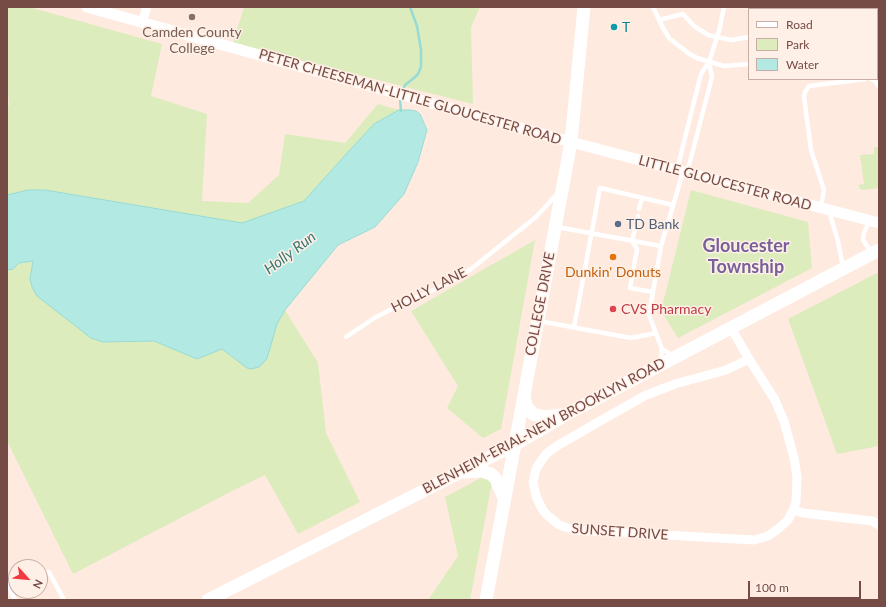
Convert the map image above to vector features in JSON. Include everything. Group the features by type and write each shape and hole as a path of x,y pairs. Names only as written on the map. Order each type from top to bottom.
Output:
{"main road":[{"name":"COLLEGE DRIVE","path":"486,600 571,142 584,7"},
{"name":"BLENHEIM-ERIAL-NEW BROOKLYN ROAD","path":"208,600 514,444 569,413 876,252"},
{"path":"524,393 526,406 536,415 553,417 569,413"},
{"path":"450,477 470,471 481,471 488,473 496,479 504,499"}],"street":[{"name":"PETER CHEESEMAN-LITTLE GLOUCESTER ROAD","path":"87,7 571,142"},
{"path":"142,22 147,7"},
{"name":"LITTLE GLOUCESTER ROAD","path":"571,142 875,222"},
{"name":"SUNSET DRIVE","path":"731,328 749,358 774,400 784,421 794,458 797,477 796,502 788,520 768,536 754,540 574,530 559,525 542,509 536,496 533,482 536,469 547,453 644,396 675,384 726,370 749,358"},
{"path":"793,510 803,513 872,521 879,525"}],"lane":[{"path":"653,7 669,38 688,53 697,58 724,66 748,64"},
{"path":"682,172 688,124 701,74 709,62 717,38 724,7"},
{"path":"659,20 683,14 701,32 717,38 731,40 748,37"},
{"path":"660,365 662,349 649,315 661,246 682,172 699,126 712,77 709,62"},
{"path":"843,269 838,241 825,210 824,190 811,150 804,92 809,86 857,80"},
{"path":"688,124 699,126"},
{"path":"574,327 600,188 673,205"},
{"name":"HOLLY LANE","path":"346,337 376,318 406,302 447,284 471,269 536,217 562,189"},
{"path":"639,209 642,198"},
{"path":"638,216 632,241 637,249 630,288 653,292"},
{"path":"875,222 864,232 863,240 876,252"},
{"path":"555,227 661,246"},
{"path":"537,320 631,338 656,333"},
{"path":"662,349 675,357"},
{"path":"48,572 64,600"}],"green space":[{"path":"7,7 29,7 162,44 151,96 207,114 202,201 248,203 279,175 285,134 345,143 378,104 413,114 374,124 304,201 242,224 45,190 7,201 7,106 9,105 7,80"},
{"path":"244,7 480,7 471,27 473,104 233,43"},
{"path":"875,147 878,147 879,156 879,188 861,190 858,185 864,184 860,155 874,154"},
{"path":"691,190 808,222 812,268 678,338 661,311"},
{"path":"535,240 501,429 483,438 447,408 458,386 411,311"},
{"path":"33,261 103,342 154,341 197,359 222,349 281,316 285,310 318,363 326,433 360,502 298,534 265,475 73,574 7,441 7,265"},
{"path":"879,272 879,446 837,454 788,319"},
{"path":"494,471 470,600 428,600 458,556 445,497"}],"water":[{"path":"399,110 416,111 420,114 427,130 418,162 404,194 375,227 338,245 285,310 277,324 266,360 259,367 251,369 247,368 222,349 197,359 154,341 103,342 91,338 37,296 30,279 33,261 19,263 13,269 7,270 7,195 28,190 45,190 242,223 304,201 374,124"}],"waterway":[{"name":"Holly Run","path":"401,92 406,84 418,74 421,67 421,50 417,26 410,7"},
{"name":"Holly Run","path":"400,99 401,111"}],"place":[{"name":"Camden County College","path":"192,17"},
{"name":"T","path":"614,27"},
{"name":"TD Bank","path":"618,224"},
{"name":"Dunkin' Donuts","path":"613,257"},
{"name":"CVS Pharmacy","path":"613,309"}],"district":[{"name":"Gloucester Township","path":"746,256"}]}
